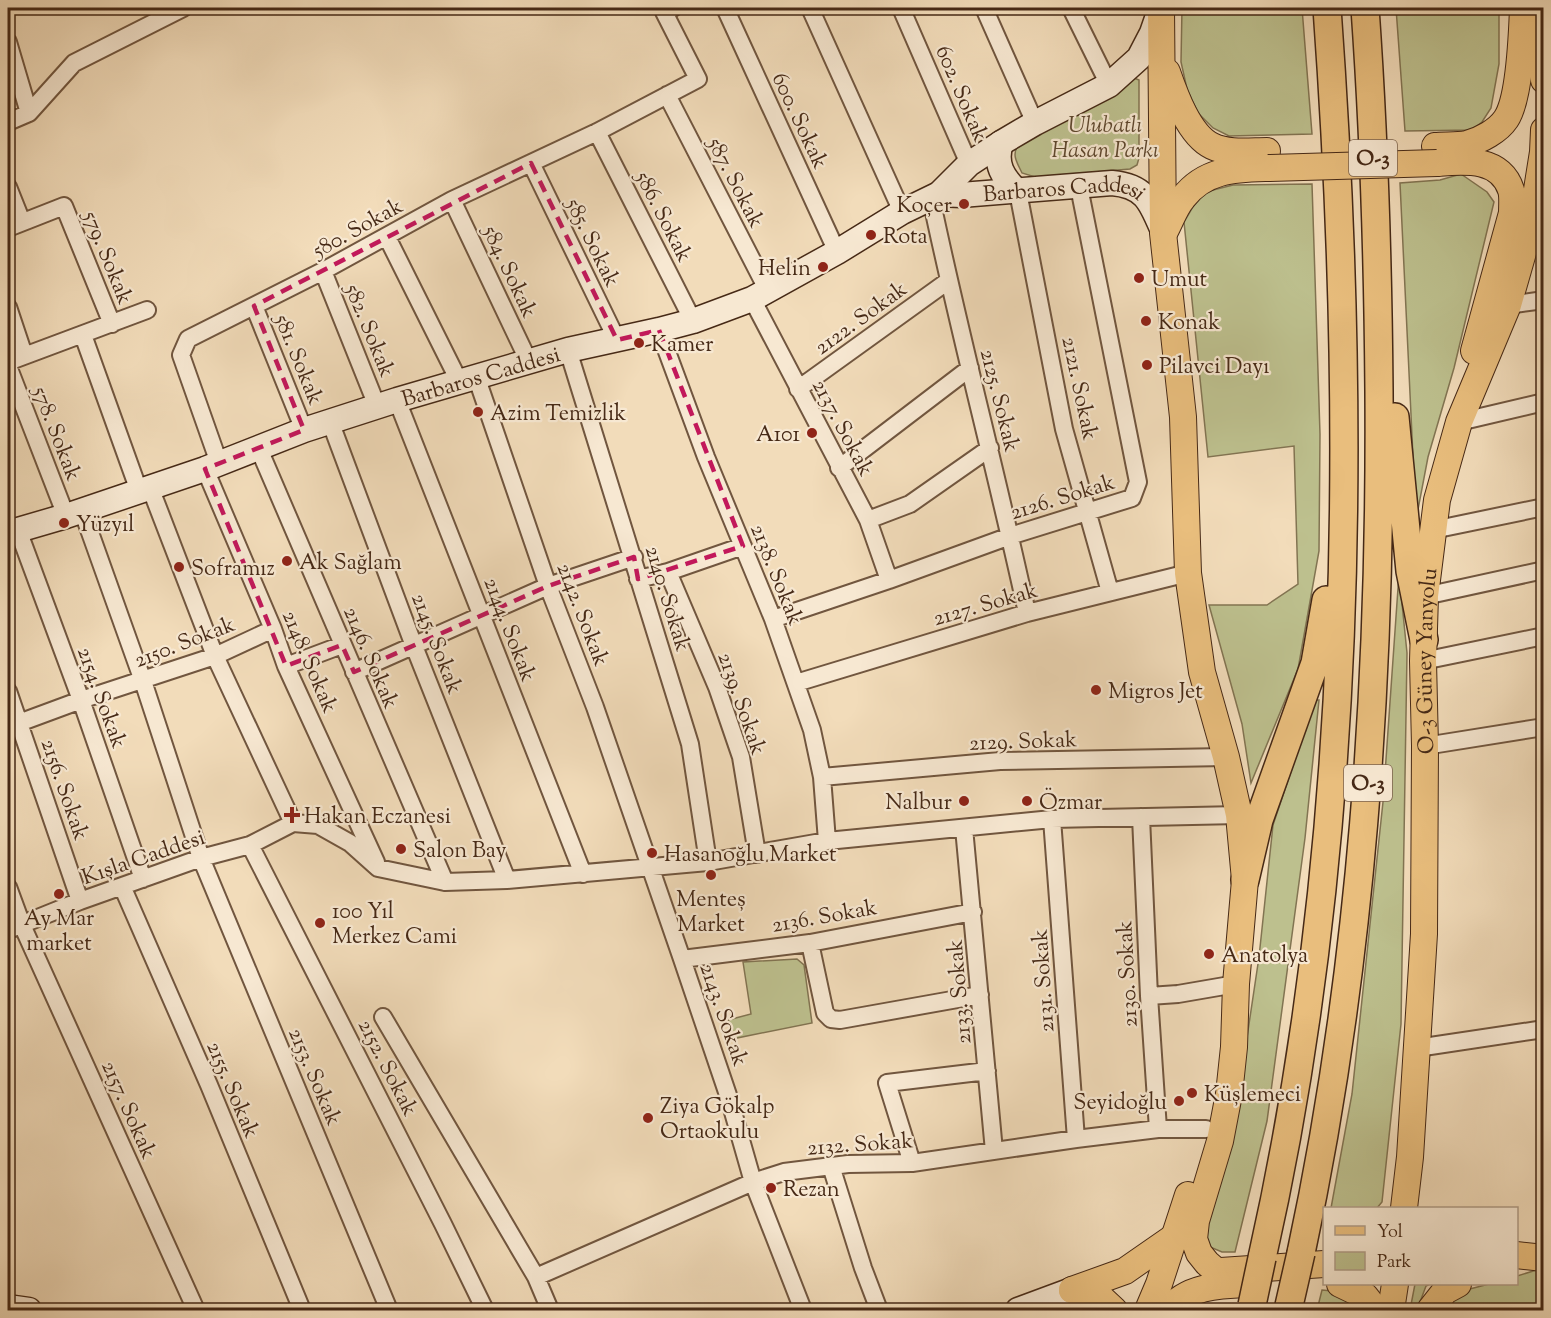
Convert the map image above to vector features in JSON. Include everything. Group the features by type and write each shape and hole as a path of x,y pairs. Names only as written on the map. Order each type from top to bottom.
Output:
{"highway":[{"name":"O-3","path":"1251,1308 1287,1140 1308,1003 1335,736 1343,520 1339,200 1327,8"},
{"name":"O-3","path":"1288,1311 1313,1258 1312,1203 1336,1065 1346,991 1365,821 1371,735 1378,556 1378,309 1365,8"},
{"path":"1378,309 1397,431 1410,571 1423,650"},
{"path":"1245,880 1259,820 1315,663 1328,586 1343,520"}],"main road":[{"path":"1161,8 1156,42 1163,233 1183,417 1188,573 1202,672 1226,757 1239,815 1245,880 1229,1094 1220,1141 1196,1221 1194,1239 1199,1253 1207,1263 1215,1270 1221,1271 1313,1258"},
{"path":"1533,15 1544,80"},
{"path":"1436,154 1488,135 1507,118 1514,96 1521,52 1533,15"},
{"name":"Barbaros Caddesi","path":"13,531 74,513 212,466 330,421 568,350 693,321 760,294 837,252 902,212 935,196 969,164 1001,143 1108,85 1156,42"},
{"path":"1156,42 1184,115 1199,135 1212,146 1268,160"},
{"name":"O-3 Güney Yanyolu","path":"1404,1207 1410,1157 1424,934 1423,650 1425,596 1433,530 1437,500 1459,422 1508,305 1532,221 1543,152 1544,130"},
{"path":"1001,143 998,157 1000,170 1018,192"},
{"path":"1163,233 1182,198 1194,187 1212,175 1268,160 1436,154 1484,163 1503,176 1511,190 1512,213 1463,392 1459,422"},
{"name":"Barbaros Caddesi","path":"935,196 1018,192 1112,183 1126,184 1137,189 1149,201 1163,233"},
{"path":"1148,1311 1188,1196 1206,1129 1236,984"},
{"path":"1398,1207 1410,1157"},
{"path":"1410,1157 1416,1207"},
{"path":"1018,1311 1125,1271 1174,1238"},
{"path":"1169,1311 1176,1300 1202,1289 1226,1285 1323,1282"},
{"path":"1342,1285 1365,1296 1376,1311"},
{"path":"1391,1311 1395,1285"},
{"path":"1430,1311 1445,1290 1456,1285"},
{"path":"1072,1290 1100,1296 1114,1311"},
{"path":"8,1307 28,1311"}],"street":[{"path":"8,122 29,113 74,63 183,8"},
{"name":"600. Sokak","path":"724,8 837,252"},
{"path":"810,8 902,212"},
{"name":"602. Sokak","path":"902,8 969,164"},
{"path":"984,8 1035,123"},
{"path":"1071,8 1108,85"},
{"path":"1146,8 1156,42"},
{"name":"580. Sokak","path":"212,466 181,356 188,339 322,272 452,200 597,132 698,79 669,10"},
{"path":"8,42 29,113"},
{"name":"587. Sokak","path":"667,96 760,294"},
{"name":"586. Sokak","path":"597,132 693,321"},
{"name":"585. Sokak","path":"531,163 616,340"},
{"path":"8,186 15,225"},
{"name":"2126. Sokak","path":"773,619 1010,536 1132,498 1138,482 1079,187"},
{"name":"2121. Sokak","path":"1018,192 1064,429 1110,592"},
{"name":"2125. Sokak","path":"935,196 948,281 990,448 1027,613"},
{"name":"584. Sokak","path":"452,200 529,362"},
{"name":"579. Sokak","path":"15,225 64,206 112,324"},
{"name":"2142. Sokak","path":"387,237 468,379 595,707 650,868"},
{"name":"582. Sokak","path":"322,272 387,403"},
{"name":"2122. Sokak","path":"798,389 948,281"},
{"name":"2137. Sokak","path":"760,294 798,389 868,520 889,580"},
{"path":"1508,305 1544,300"},
{"name":"581. Sokak","path":"254,306 304,430"},
{"path":"8,307 24,355"},
{"path":"8,364 24,355 147,310"},
{"name":"2138. Sokak","path":"659,330 706,457 773,619 812,730 822,777 827,841"},
{"path":"83,334 144,489 215,656 293,823 318,825 350,843 378,868 444,882 507,880 708,862 827,841 1052,819 1239,815"},
{"name":"2140. Sokak","path":"568,350 634,557 638,579 690,744 708,862"},
{"name":"578. Sokak","path":"8,364 74,513 143,681"},
{"path":"839,468 970,368"},
{"path":"1459,422 1544,402"},
{"name":"2144. Sokak","path":"387,403 481,616 583,874"},
{"name":"2145. Sokak","path":"330,421 414,646 507,880"},
{"path":"868,520 910,504 990,448"},
{"name":"2146. Sokak","path":"259,449 444,882"},
{"name":"2148. Sokak","path":"212,466 286,666 378,868"},
{"path":"1433,530 1544,507"},
{"name":"2154. Sokak","path":"13,531 81,700 143,879"},
{"path":"638,579 668,572 743,546"},
{"path":"354,672 548,586 634,557"},
{"path":"1425,596 1544,570"},
{"name":"2139. Sokak","path":"668,572 717,687 741,757 757,854"},
{"name":"2127. Sokak","path":"796,683 1027,613 1188,573"},
{"name":"2150. Sokak","path":"13,725 215,656 273,629"},
{"path":"1423,650 1544,636"},
{"path":"286,666 342,645"},
{"name":"2153. Sokak","path":"143,681 201,858 389,1311"},
{"name":"2156. Sokak","path":"8,691 13,725 80,901"},
{"path":"1425,746 1544,727"},
{"name":"2129. Sokak","path":"822,777 1000,761 1226,757"},
{"name":"2130. Sokak","path":"1141,817 1158,1129"},
{"name":"2131. Sokak","path":"1052,819 1077,1139"},
{"name":"Kışla Caddesi","path":"15,928 80,901 201,858 250,845 293,823"},
{"name":"2133. Sokak","path":"964,828 994,1151"},
{"name":"2152. Sokak","path":"250,845 485,1311"},
{"name":"2143. Sokak","path":"650,868 729,1098 753,1182 803,1311"},
{"name":"2155. Sokak","path":"122,886 302,1311"},
{"name":"2157. Sokak","path":"8,887 15,928 196,1311"},
{"name":"2136. Sokak","path":"682,959 810,942 973,912"},
{"path":"810,942 825,1013 831,1019 840,1020 980,995"},
{"path":"1149,996 1178,994 1236,984"},
{"path":"384,1017 536,1276 550,1311"},
{"path":"1417,1048 1544,1029"},
{"path":"912,1163 887,1083 987,1071"},
{"name":"2132. Sokak","path":"536,1276 753,1182 784,1172 831,1166 912,1163 1158,1129 1206,1129"},
{"path":"831,1166 879,1311"}],"highlighted area":[{"path":"531,163 617,340 659,330 743,546 638,579 634,557 548,586 354,672 342,645 286,666 205,469 304,430 254,306"}],"green space":[{"path":"1182,8 1302,8 1312,134 1229,136 1213,128 1198,113 1187,89 1181,62"},
{"path":"1396,8 1499,8 1499,64 1491,108 1482,122 1472,130 1405,131"},
{"name":"Ulubatlı Hasan Parkı","path":"1134,78 1139,80 1139,158 1137,165 1130,169 1035,177 1022,173 1015,156 1018,146"},
{"path":"1461,174 1487,192 1494,202 1454,368 1428,457 1416,520 1400,183 1440,180"},
{"path":"1312,184 1320,434 1319,551 1298,669 1251,783 1242,724 1209,605 1267,605 1298,584 1294,446 1208,457 1184,222 1201,193 1233,185"},
{"path":"1399,574 1407,653 1401,1024 1382,1202 1378,1207 1331,1207 1352,1094 1383,802"},
{"path":"1315,700 1319,700 1305,838 1267,1121 1235,1252 1222,1252 1210,1247 1202,1228 1239,1091 1259,957 1273,825"},
{"path":"797,959 804,965 812,1023 732,1039 728,1020 751,1014 743,962"},
{"path":"1543,1268 1543,1310 1442,1310 1462,1291 1485,1285 1518,1285 1518,1276"},
{"path":"1415,1285 1428,1285 1417,1310 1410,1310"},
{"path":"1322,1290 1343,1292 1364,1310 1317,1310"}],"place":[{"name":"Koçer","path":"964,204"},
{"name":"Rota","path":"871,235"},
{"name":"Helin","path":"823,267"},
{"name":"Umut","path":"1139,278"},
{"name":"Konak","path":"1146,321"},
{"name":"Kamer","path":"639,343"},
{"name":"Pilavci Dayı","path":"1147,365"},
{"name":"Azim Temizlik","path":"478,412"},
{"name":"A101","path":"812,433"},
{"name":"Yüzyıl","path":"64,523"},
{"name":"Ak Sağlam","path":"287,561"},
{"name":"Soframız","path":"179,567"},
{"name":"Migros Jet","path":"1096,690"},
{"name":"Nalbur","path":"964,801"},
{"name":"Özmar","path":"1027,801"},
{"name":"Hakan Eczanesi","path":"292,815"},
{"name":"Salon Bay","path":"401,849"},
{"name":"Hasanoğlu Market","path":"652,853"},
{"name":"Menteş Market","path":"711,875"},
{"name":"Ay Mar market","path":"59,894"},
{"name":"100 Yıl Merkez Cami","path":"320,923"},
{"name":"Anatolya","path":"1209,954"},
{"name":"Küşlemeci","path":"1192,1093"},
{"name":"Seyidoğlu","path":"1179,1101"},
{"name":"Ziya Gökalp Ortaokulu","path":"648,1118"},
{"name":"Rezan","path":"771,1188"}]}
